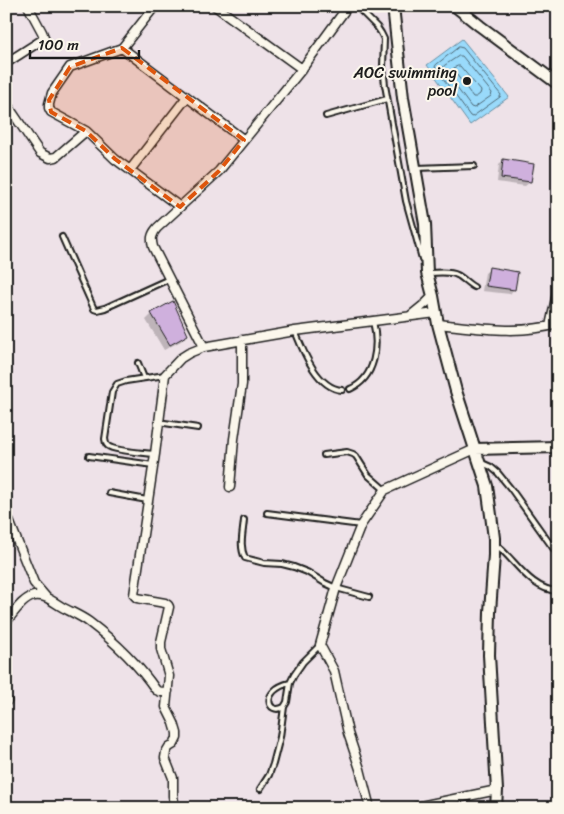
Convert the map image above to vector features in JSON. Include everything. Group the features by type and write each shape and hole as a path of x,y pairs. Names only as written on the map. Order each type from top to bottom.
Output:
{"street":[{"path":"6,63 44,37 28,6"},
{"path":"155,6 122,48 70,67 52,93 49,100 49,108 51,112 86,131 115,159 180,207"},
{"path":"215,6 302,69"},
{"path":"204,347 152,247 152,234 156,228 219,171 302,69 348,6"},
{"path":"393,6 403,98 426,224 426,273 456,391 487,486 491,515 494,555 489,655 497,790 496,808"},
{"path":"455,6 480,26 557,80"},
{"path":"122,48 244,140"},
{"path":"130,170 186,97"},
{"path":"6,103 40,153 50,158 56,158 86,131"},
{"path":"438,324 514,330 530,330 554,325 558,289"},
{"path":"408,317 433,296"},
{"path":"175,808 173,796 174,778 165,758 169,747 174,744 177,733 166,707 169,676 161,649 169,607 165,603 134,596 165,375 181,358 204,347 294,331 436,314"},
{"path":"230,487 234,439 242,384 242,340"},
{"path":"370,808 348,733 334,672 320,646 336,588 361,524 385,490 476,449 558,447"},
{"path":"6,513 34,584 46,597 87,621 100,631 145,674 156,690 161,692 168,691"},
{"path":"6,622 23,602 34,596 46,597"},
{"path":"411,808 497,790"}],"lane":[{"path":"356,6 377,27 384,39 383,67 387,99 406,201 426,273 460,276 474,287"},
{"path":"326,116 387,99"},
{"path":"416,168 474,166"},
{"path":"62,237 94,309 105,308 169,279"},
{"path":"350,389 361,382 372,363 376,346 373,321"},
{"path":"294,331 312,367 329,386 342,390"},
{"path":"138,363 144,378"},
{"path":"155,454 115,449 106,444 105,439 114,388 120,382 165,375"},
{"path":"158,422 198,428"},
{"path":"324,455 347,452 353,454 368,475 385,490"},
{"path":"89,456 153,465"},
{"path":"480,463 491,467 502,478 558,555"},
{"path":"109,494 147,500"},
{"path":"267,513 361,524"},
{"path":"244,520 241,544 245,558 294,567 336,588 369,597"},
{"path":"494,543 504,550 539,585 546,589 558,591"},
{"path":"260,789 269,776 273,764 290,683 304,662 320,646"},
{"path":"284,707 275,709 270,705 270,696 280,685 290,683"}],"highlighted area":[{"path":"122,48 244,140 219,171 180,207 115,159 86,131 51,112 49,100 70,67"}],"water":[{"name":"AOC swimming pool","path":"462,39 509,97 470,125 427,65"}],"building":[{"path":"503,159 534,164 531,182 501,178"},
{"path":"489,267 518,272 515,290 486,286"},
{"path":"173,301 188,335 170,345 151,313"}],"place":[{"name":"AOC swimming pool","path":"467,81"}]}
